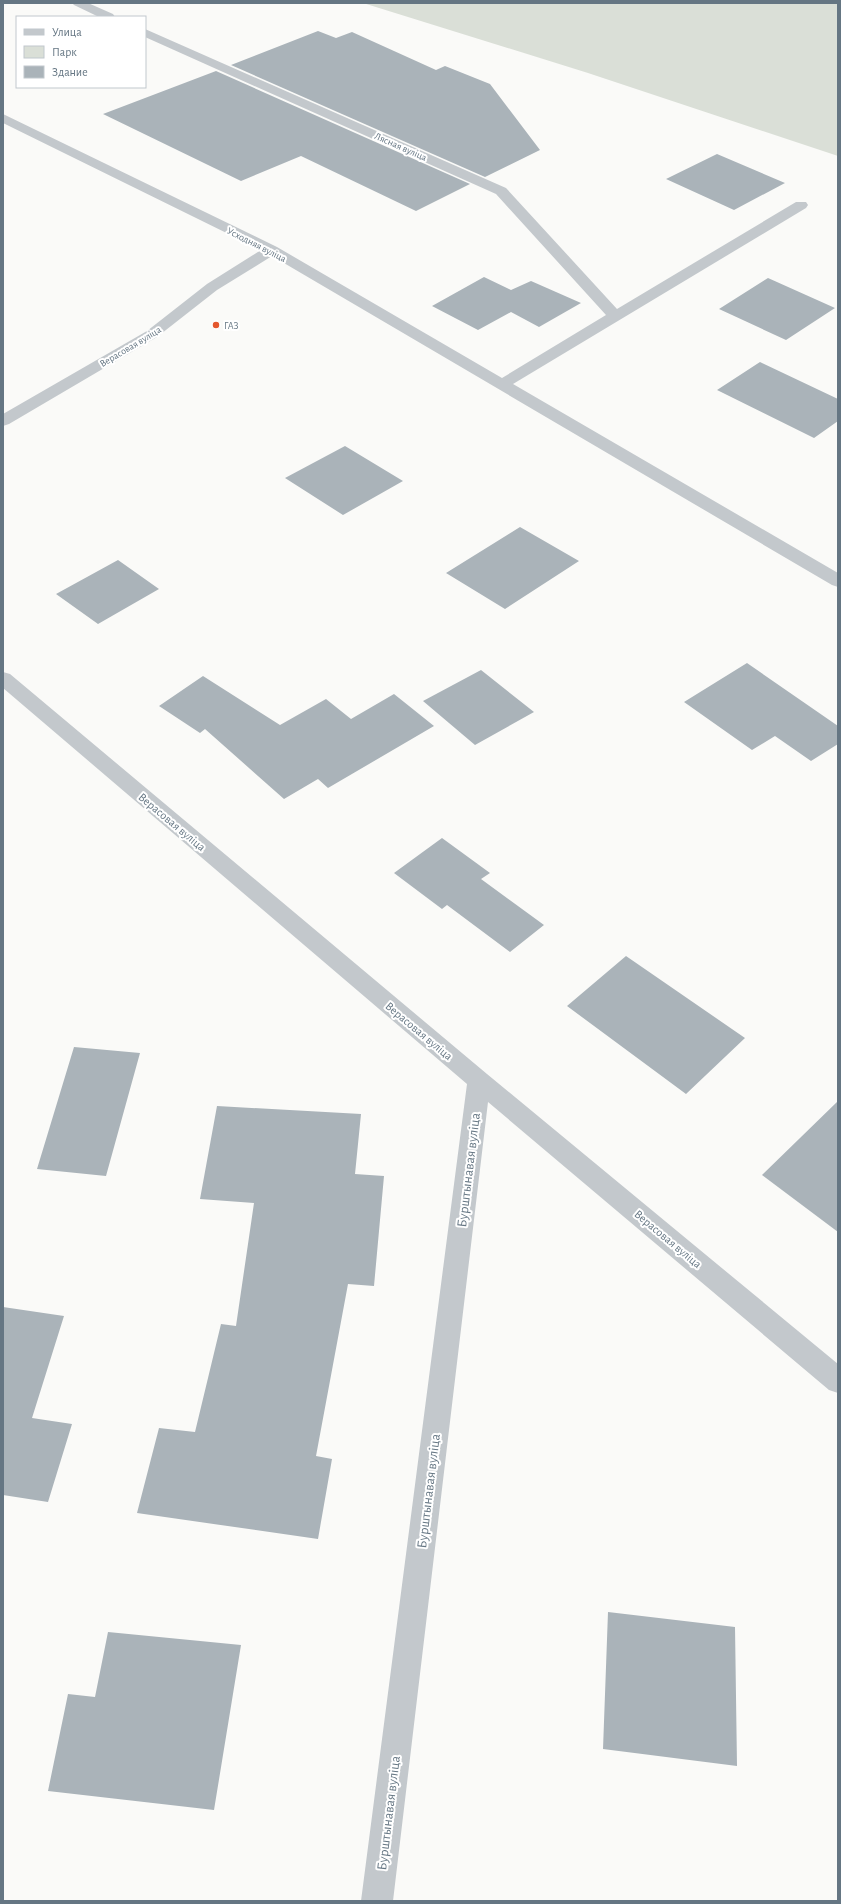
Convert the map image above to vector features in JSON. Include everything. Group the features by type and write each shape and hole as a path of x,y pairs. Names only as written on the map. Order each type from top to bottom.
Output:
{"street":[{"path":"78,3 107,16"},
{"name":"Лясная вуліца","path":"146,33 501,191 615,316"},
{"name":"Усходняя вуліца","path":"3,118 272,250 838,581"},
{"path":"502,384 801,205"},
{"name":"Верасовая вуліца","path":"3,421 152,334 212,287 272,250"},
{"name":"Верасовая вуліца","path":"3,678 478,1081 838,1381"},
{"name":"Бурштынавая вуліца","path":"377,1901 478,1081"}],"green space":[{"path":"363,3 838,3 838,156 588,73"}],"building":[{"path":"318,31 336,38 352,32 436,70 445,66 490,84 540,150 485,177 231,65"},
{"path":"216,71 470,184 416,211 301,156 241,181 103,114"},
{"path":"717,154 785,183 734,210 666,179"},
{"path":"484,277 511,290 531,281 581,303 539,327 511,312 478,330 432,306"},
{"path":"768,278 835,308 786,340 719,309"},
{"path":"760,362 838,399 838,421 814,438 717,390"},
{"path":"345,446 403,481 343,515 285,478"},
{"path":"520,527 579,561 505,609 446,573"},
{"path":"118,560 159,589 98,624 56,594"},
{"path":"747,663 838,726 838,744 811,761 775,736 752,750 684,702"},
{"path":"481,670 534,712 475,745 423,701"},
{"path":"203,676 280,725 326,699 351,719 394,694 434,726 328,788 318,779 284,799 205,729 200,733 159,706"},
{"path":"442,838 490,873 481,879 544,925 510,952 447,905 442,909 394,873"},
{"path":"626,956 745,1038 686,1094 567,1006"},
{"path":"74,1047 140,1053 106,1176 37,1169"},
{"path":"838,1101 838,1232 762,1175"},
{"path":"217,1106 361,1114 355,1174 384,1176 374,1286 348,1284 316,1456 332,1459 318,1539 137,1513 159,1428 195,1432 221,1324 236,1326 254,1203 200,1199"},
{"path":"3,1307 64,1316 32,1418 72,1424 48,1502 3,1495"},
{"path":"608,1612 735,1627 737,1766 603,1749"},
{"path":"108,1632 241,1645 214,1810 48,1791 68,1694 95,1697"}],"place":[{"name":"ГАЗ","path":"216,325"}]}
